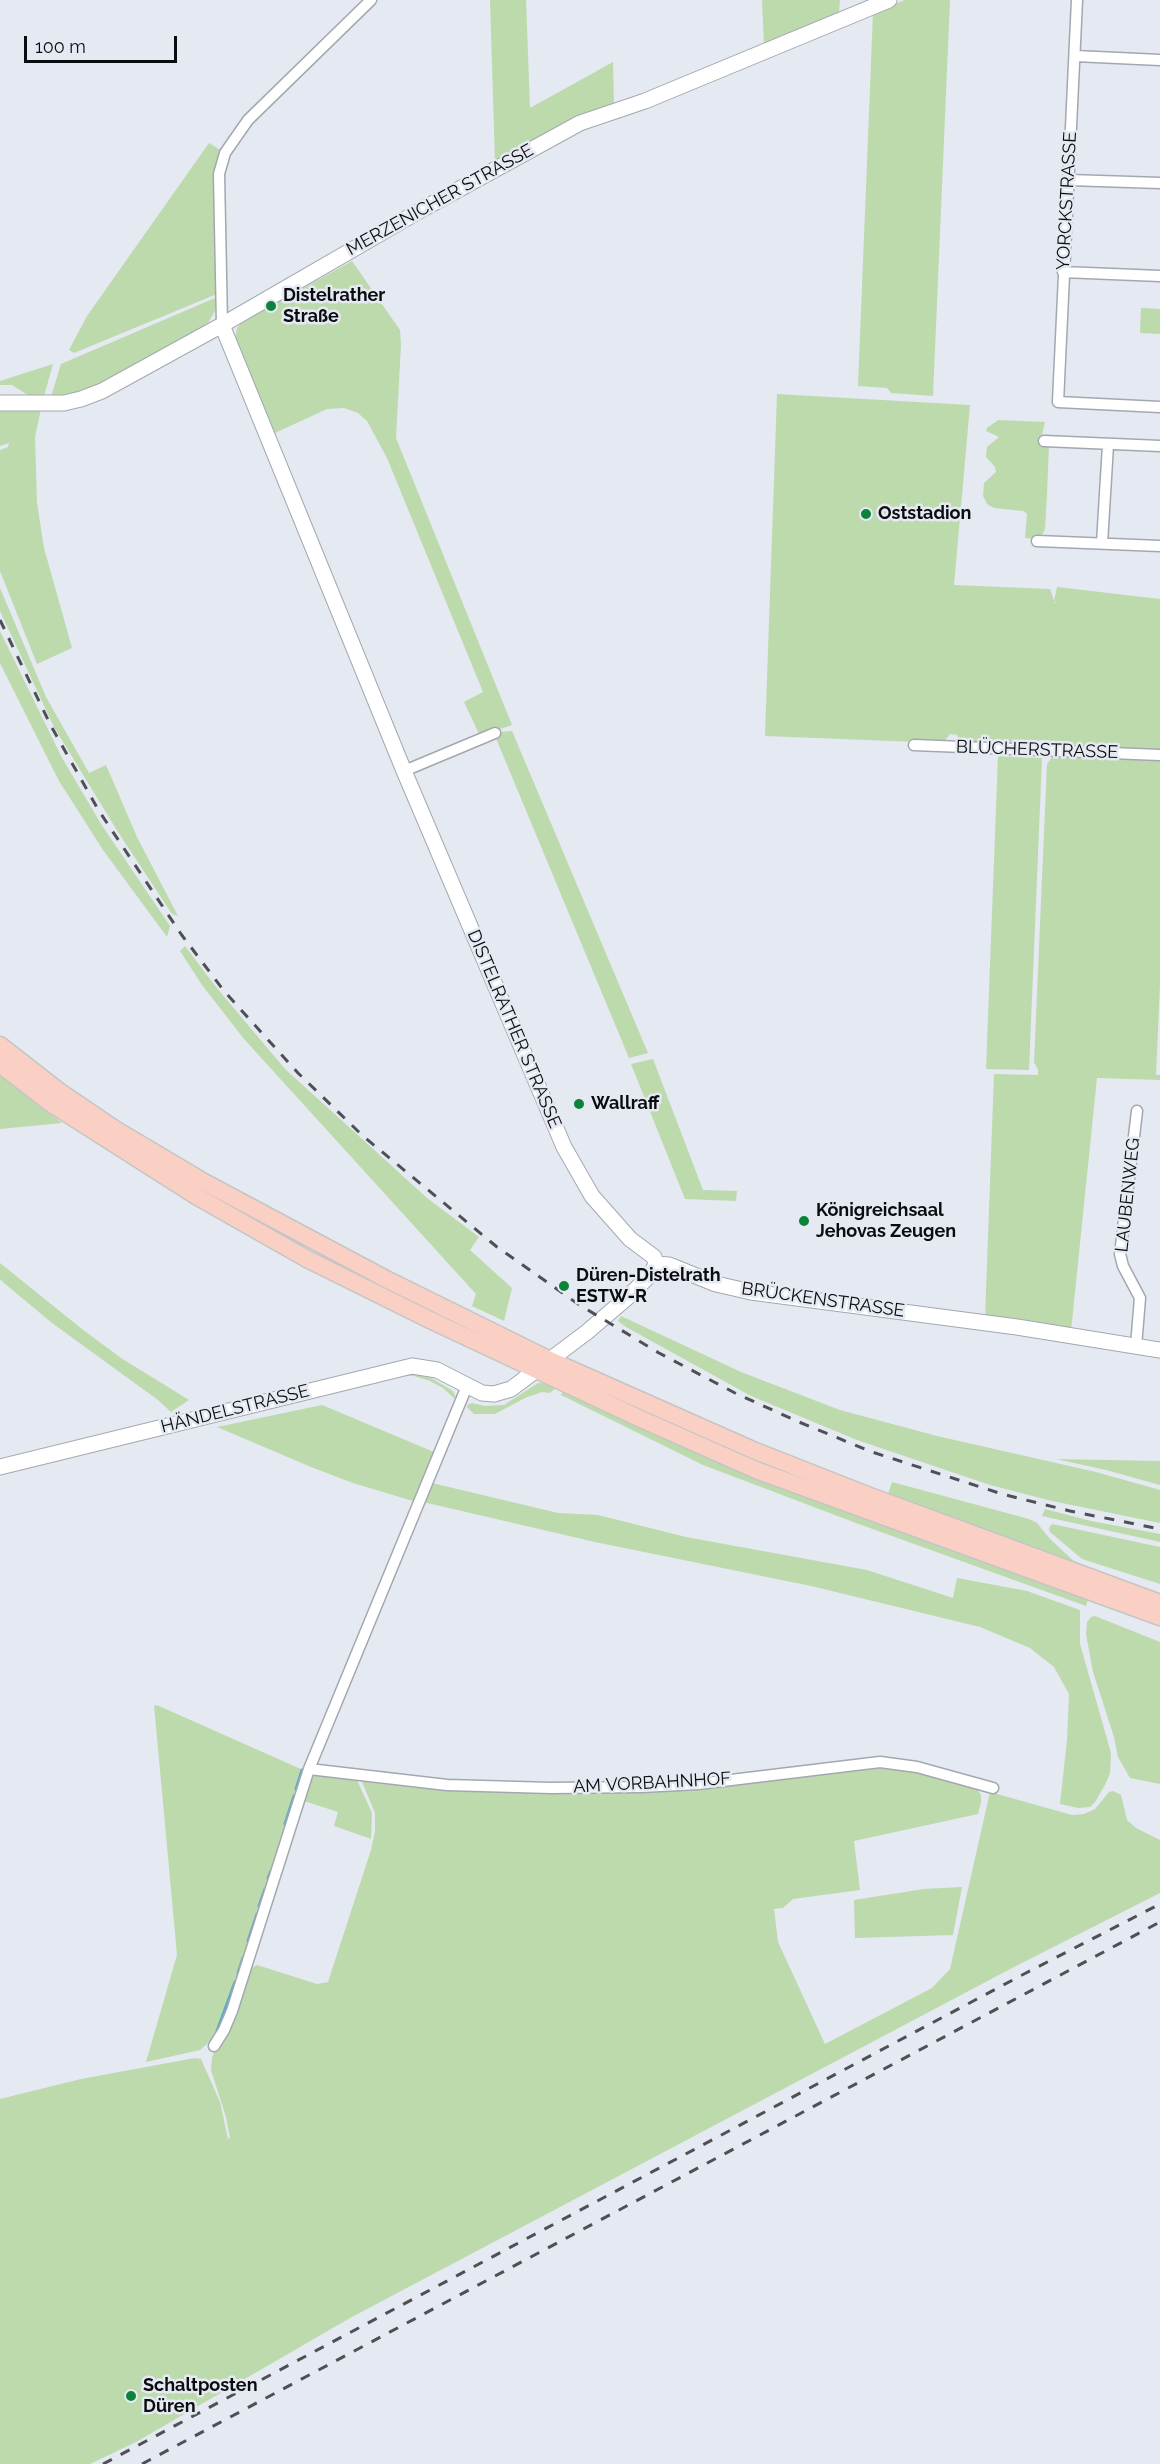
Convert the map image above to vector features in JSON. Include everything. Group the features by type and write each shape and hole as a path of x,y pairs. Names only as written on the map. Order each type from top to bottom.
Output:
{"main road":[{"path":"0,1045 59,1091 118,1131 204,1182 386,1279 550,1360 753,1450 870,1496 1160,1603"},
{"path":"0,1064 50,1103 109,1143 273,1241 537,1370 756,1470 1160,1617"}],"street":[{"path":"222,325 219,174 225,153 248,120 371,0"},
{"name":"MERZENICHER STRASSE","path":"0,404 64,403 102,391 222,325 421,210 580,123 645,101 889,0"},
{"name":"YORCKSTRASSE","path":"1077,0 1058,402 1160,407"},
{"path":"1075,56 1160,60"},
{"path":"1069,180 1160,183"},
{"path":"1063,272 1160,276"},
{"name":"DISTELRATHER STRASSE","path":"222,325 404,771 564,1147 592,1197 630,1239 654,1257 656,1263"},
{"path":"1044,441 1160,446"},
{"path":"1102,543 1108,445"},
{"path":"1037,542 1160,546"},
{"path":"404,771 495,733"},
{"name":"BLÜCHERSTRASSE","path":"914,745 1160,755"},
{"name":"LAUBENWEG","path":"1136,1346 1140,1298 1123,1266 1120,1254 1137,1111"},
{"path":"214,2046 232,2011 309,1769 467,1386 482,1393 494,1394 511,1389 587,1332 629,1296 651,1274 656,1263"},
{"name":"BRÜCKENSTRASSE","path":"656,1263 669,1265 716,1284 751,1292 1017,1327 1160,1350"},
{"name":"HÄNDELSTRASSE","path":"0,1467 398,1368 412,1366 437,1370 467,1386"},
{"name":"AM VORBAHNHOF","path":"309,1769 447,1785 551,1788 698,1784 880,1762 916,1767 993,1788"}],"green space":[{"path":"490,0 526,0 530,108 613,62 614,104 495,163"},
{"path":"762,0 840,0 839,13 764,44"},
{"path":"905,0 950,0 933,396 891,393 887,388 858,386 873,13"},
{"path":"209,143 220,150 214,171 217,294 74,353 69,350 87,316"},
{"path":"352,261 400,330 396,438 512,725 480,736 464,702 483,692 387,458 367,421 358,413 344,408 327,409 275,433 235,339 237,328 242,322"},
{"path":"215,298 215,311 208,323 200,328 89,392 50,400 61,364"},
{"path":"1141,308 1160,309 1160,334 1140,333"},
{"path":"53,364 43,400 34,399 12,385 0,385 0,381"},
{"name":"Oststadion","path":"777,394 970,405 954,585 1050,589 1054,600 1057,587 1160,599 1160,751 1057,746 1049,740 1040,740 1032,746 960,743 957,735 950,734 943,743 765,736"},
{"path":"0,409 41,409 35,437 37,503 44,548 72,648 37,664 0,571 0,450 8,447 9,443 0,446"},
{"path":"998,420 1045,422 1041,439 1049,446 1047,494 1045,529 1040,539 1025,538 1027,514 1023,511 994,508 987,504 983,496 984,483 996,472 995,467 986,457 987,447 999,437 986,431"},
{"path":"0,588 46,697 89,773 106,765 137,837 178,916 172,914 118,832 54,727 0,611"},
{"path":"0,631 61,756 101,824 170,926 167,937 103,850 59,781 0,663"},
{"path":"512,731 648,1053 629,1058 495,736 500,732"},
{"path":"1054,754 1160,759 1160,984 1156,1075 1160,1075 1160,1080 1097,1078 1071,1331 985,1318 994,1074 1038,1075 1034,1062 1047,764"},
{"path":"998,756 1042,758 1029,1070 986,1069"},
{"path":"185,946 216,987 285,1069 427,1198 479,1237 470,1250 512,1288 504,1321 472,1306 476,1294 244,1039 202,985 180,951"},
{"path":"653,1059 703,1190 737,1191 736,1201 685,1199 631,1064"},
{"path":"0,1075 62,1123 0,1129"},
{"path":"0,1263 121,1358 189,1400 171,1412 158,1400 52,1323 4,1283 0,1279"},
{"path":"621,1316 741,1372 840,1410 937,1436 1096,1472 1160,1490 1160,1523 1052,1501 990,1485 857,1440 751,1396 626,1327 618,1321"},
{"path":"407,1372 431,1378 453,1391 457,1401 443,1388 430,1381 414,1376 403,1376 129,1443"},
{"path":"538,1383 549,1384 556,1388 550,1393 542,1392 525,1398 495,1414 474,1414 467,1407 472,1403 485,1406 504,1405"},
{"path":"563,1391 1088,1599 1086,1606 703,1465 561,1395"},
{"path":"322,1405 434,1452 413,1501 353,1483 217,1427"},
{"path":"1056,1459 1160,1461 1160,1485 1106,1470"},
{"path":"892,1482 1029,1519 1037,1523 1050,1539 1077,1564 888,1494"},
{"path":"432,1483 558,1513 598,1515 686,1537 867,1570 953,1598 957,1578 1027,1591 1080,1610 1080,1644 1111,1753 1110,1773 1106,1783 1090,1807 1078,1808 1060,1804 1069,1694 1054,1667 1030,1648 980,1627 811,1586 595,1542 423,1502"},
{"path":"1045,1509 1091,1521 1160,1534 1160,1542 1042,1516"},
{"path":"1052,1524 1160,1547 1160,1584 1082,1559 1050,1532 1049,1528"},
{"path":"1095,1616 1160,1642 1160,1784 1130,1778 1118,1757 1114,1737 1093,1672 1086,1634 1087,1622"},
{"path":"154,1705 303,1770 230,2005 216,2036 200,2050 146,2062 177,1955"},
{"path":"895,1765 976,1788 981,1795 978,1814 854,1841 860,1890 793,1899 783,1908 774,1909 778,1942 825,2044 932,1988 950,1969 990,1792 1072,1815 1084,1814 1095,1809 1109,1792 1113,1791 1121,1795 1127,1820 1136,1828 1160,1840 1160,1893 1014,1967 350,2318 136,2442 90,2464 0,2464 0,2099 81,2079 195,2058 201,2059 220,2102 228,2139 230,2138 226,2117 211,2070 212,2057 250,1969 257,1965 317,1984 328,1982 371,1850 375,1831 375,1813 360,1777 546,1792"},
{"path":"316,1775 356,1778 372,1813 371,1839 334,1826 338,1812 304,1801 313,1777"},
{"path":"962,1887 953,1935 855,1938 854,1900 924,1889"}],"waterway":[{"path":"296,1789 302,1770"},
{"path":"285,1824 294,1796"},
{"path":"268,1878 271,1871"},
{"path":"259,1906 265,1889"},
{"path":"248,1941 257,1914"},
{"path":"238,1973 243,1958"},
{"path":"217,2031 235,1982"}],"railway":[{"path":"0,620 51,726 99,811 181,934 224,991 298,1073 363,1136 497,1247 578,1304 659,1353 735,1393 799,1422 872,1452 1002,1494 1070,1511 1160,1529"},
{"path":"103,2464 1024,1974 1160,1904"},
{"path":"142,2464 1160,1922"}],"place":[{"name":"Distelrather Straße","path":"271,306"},
{"name":"Oststadion","path":"866,514"},
{"name":"Wallraff","path":"579,1104"},
{"name":"Königreichsaal Jehovas Zeugen","path":"804,1221"},
{"name":"Düren-Distelrath ESTW-R","path":"564,1286"},
{"name":"Schaltposten Düren","path":"131,2396"}]}
